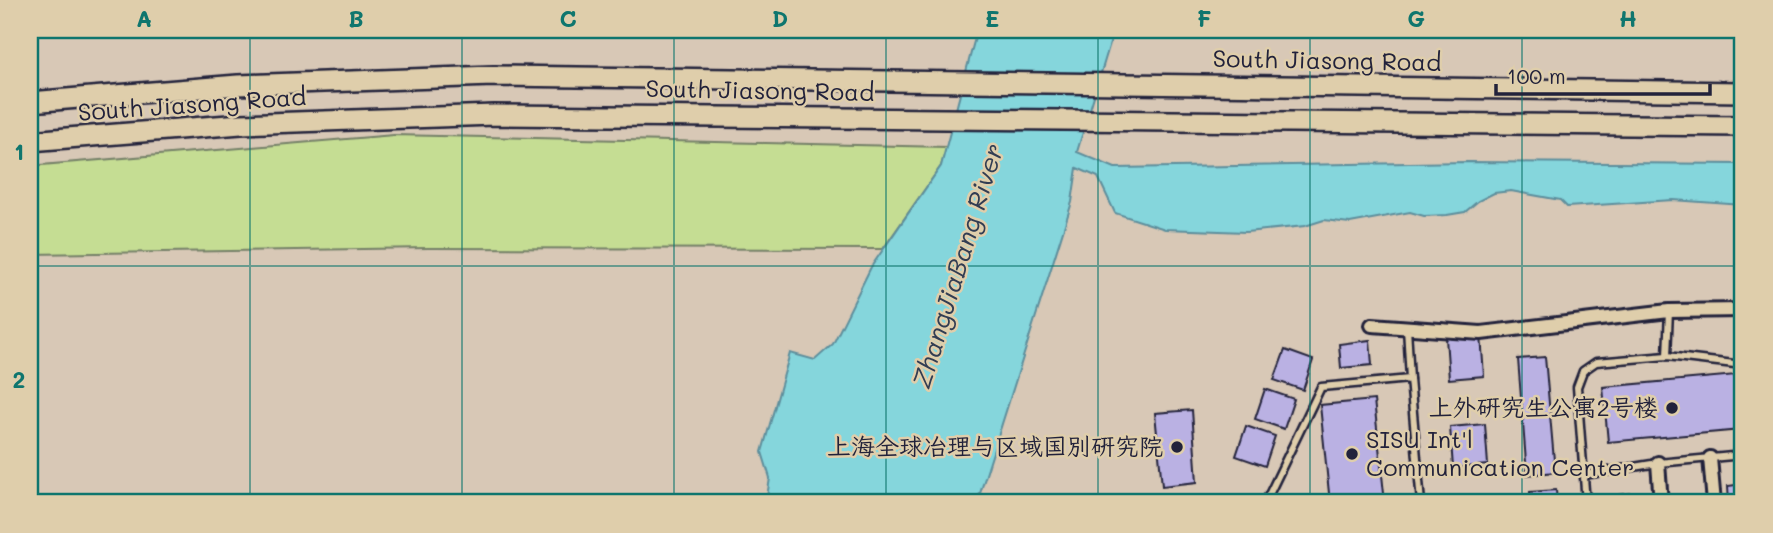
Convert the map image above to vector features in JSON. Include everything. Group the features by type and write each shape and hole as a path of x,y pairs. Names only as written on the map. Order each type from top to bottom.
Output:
{"main road":[{"name":"South Jiasong Road","path":"30,102 239,85 494,76 1743,92"},
{"name":"South Jiasong Road","path":"30,141 241,124 494,115 1743,125"}],"street":[{"path":"1372,325 1481,333 1669,311 1743,310"},
{"path":"1710,458 1714,503"},
{"path":"1658,463 1661,503"}],"lane":[{"path":"1667,356 1669,311"},
{"path":"1406,327 1421,503"},
{"path":"1586,503 1577,387 1583,371 1596,362 1667,356 1743,365"},
{"path":"1265,503 1321,387 1410,379"},
{"path":"1584,475 1658,463 1743,456"}],"green space":[{"path":"394,135 947,147 941,166 883,249 429,248 30,254 30,166"}],"water":[{"name":"ZhangJiaBang River","path":"977,30 1114,30 1077,152 1115,168 1468,162 1743,164 1743,205 1673,200 1567,207 1560,200 1511,191 1494,193 1465,212 1447,215 1424,216 1410,212 1350,223 1324,220 1305,226 1246,232 1165,229 1115,213 1098,177 1077,168 1072,202 977,503 766,503 770,478 762,452 790,353 815,360 833,344 871,267 941,166"}],"building":[{"path":"1481,335 1484,376 1449,379 1446,338"},
{"path":"1370,340 1372,365 1341,368 1339,344"},
{"path":"1285,350 1313,360 1303,390 1274,380"},
{"path":"1545,357 1555,472 1527,475 1518,359"},
{"name":"上外研究生公寓2号楼","path":"1736,375 1741,430 1608,442 1603,387"},
{"path":"1265,389 1294,399 1284,429 1255,419"},
{"name":"SISU Int'l Communication Center","path":"1374,400 1385,503 1330,503 1320,405"},
{"name":"上海全球冶理与区域国别研究院","path":"1192,410 1197,482 1162,486 1155,413"},
{"path":"1485,424 1488,465 1453,468 1450,427"},
{"path":"1246,426 1275,436 1265,466 1236,456"},
{"path":"1743,484 1743,503 1729,503 1728,486"},
{"path":"1556,490 1557,503 1530,503 1530,492"},
{"path":"1643,492 1645,503 1600,503 1599,497"}],"place":[{"name":"上外研究生公寓2号楼","path":"1672,408"},
{"name":"上海全球冶理与区域国别研究院","path":"1177,447"},
{"name":"SISU Int'l Communication Center","path":"1352,454"}]}
